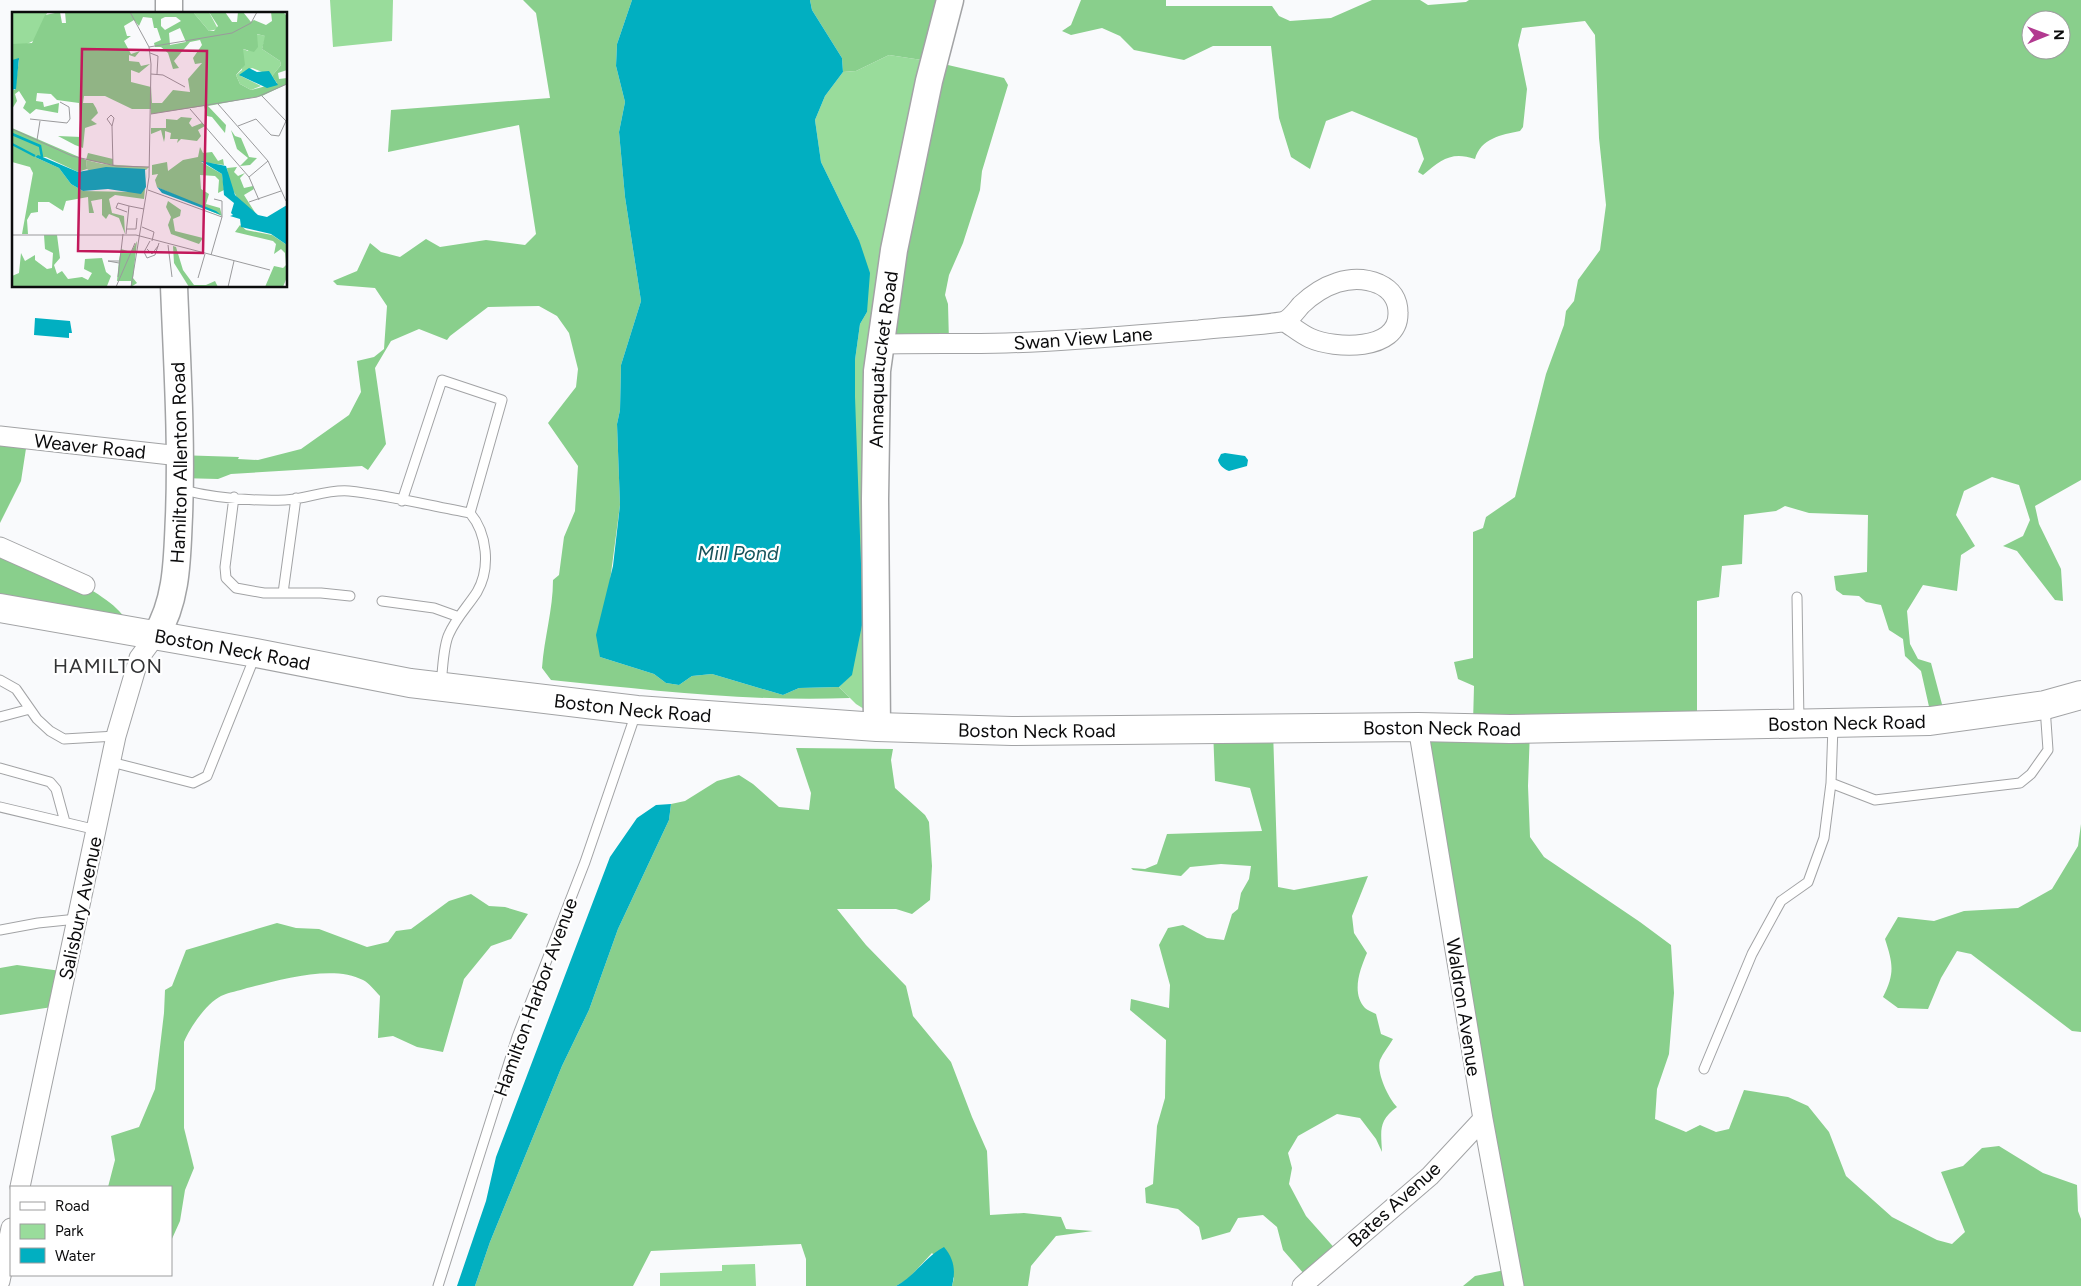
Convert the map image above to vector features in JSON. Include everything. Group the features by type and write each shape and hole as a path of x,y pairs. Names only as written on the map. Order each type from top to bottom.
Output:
{"main road":[{"name":"Boston Neck Road","path":"0,608 156,634 410,684 637,710 877,728 1022,730 1418,727 1510,729 1930,721 2045,705 2081,694"}],"street":[{"name":"Annaquatucket Road","path":"877,728 875,499 877,371 894,250 929,81 950,0"},
{"path":"1358,278 1372,281 1387,288 1396,299 1399,315 1393,330 1383,339 1368,345 1340,345 1311,338 1285,322 1310,297 1340,281 1358,278"},
{"name":"Hamilton Allenton Road","path":"156,634 164,621 174,590 180,489 174,288"},
{"name":"Swan View Lane","path":"882,344 1007,343 1285,322"},
{"name":"Weaver Road","path":"0,436 180,456"},
{"path":"0,547 85,586"},
{"name":"Salisbury Avenue","path":"20,1186 116,736 139,658 156,634"},
{"name":"Waldron Avenue","path":"1418,727 1483,1119 1514,1286"},
{"name":"Bates Avenue","path":"1302,1286 1430,1176 1483,1119"},
{"path":"0,1281 10,1233"}],"lane":[{"path":"402,501 442,380 502,400 470,513"},
{"path":"180,489 210,496 286,500 322,493 348,491 470,513 478,523 484,539 485,566 478,590 448,635 440,687"},
{"path":"234,497 225,567 226,578 236,588 264,593 321,593 350,596"},
{"path":"283,593 296,498"},
{"path":"1797,597 1799,724"},
{"path":"382,601 434,608 459,617"},
{"path":"110,762 193,783 207,776 256,653"},
{"path":"0,680 16,689 36,718 50,731 64,739 116,736"},
{"path":"1831,783 1876,800 2020,783 2031,774 2048,750 2045,705"},
{"path":"0,717 30,709"},
{"name":"Hamilton Harbor Avenue","path":"438,1286 517,1036 585,862 637,710"},
{"path":"1704,1069 1752,954 1765,928 1781,901 1808,882 1824,838 1831,783 1833,723"},
{"path":"0,768 50,782 56,789 65,822"},
{"path":"0,807 97,830"},
{"path":"0,930 38,923 77,919"}],"green space":[{"path":"330,0 393,0 392,41 333,47"},
{"path":"523,0 632,0 617,44 616,66 625,102 619,132 625,197 641,301 621,365 620,410 617,424 620,505 600,657 654,674 666,683 679,685 692,676 712,674 783,695 799,688 839,687 850,698 738,697 551,680 542,668 543,657 552,602 553,580 559,575 564,537 575,511 578,466 548,423 576,387 578,369 569,333 557,316 539,306 488,307 447,340 419,329 391,341 375,368 386,444 368,470 362,466 231,474 218,479 179,478 177,455 239,457 238,459 258,460 301,449 349,415 361,392 357,361 374,357 384,349 387,306 375,288 337,285 333,281 357,271 370,243 381,252 400,257 426,239 440,247 486,240 525,245 536,234 519,125 388,152 391,110 550,98 536,13"},
{"path":"810,0 951,0 935,62 889,55 856,71 843,72 842,58 812,10"},
{"path":"1081,0 1166,0 1166,6 1272,6 1279,16 1290,21 1331,18 1372,0 1420,0 1428,5 1466,2 1469,0 2081,0 2081,480 2035,506 2039,524 2061,569 2063,601 2055,600 2017,551 2003,546 2023,536 2030,520 2019,485 1992,477 1964,491 1956,515 1975,546 1961,555 1957,591 1923,585 1907,611 1910,644 1918,659 1931,663 1943,708 1930,711 1921,671 1905,656 1903,639 1889,630 1881,605 1866,602 1859,596 1843,595 1836,590 1834,576 1867,572 1868,515 1809,513 1785,506 1776,511 1744,515 1742,564 1722,566 1719,597 1697,601 1697,716 1530,729 1528,786 1530,837 1544,857 1671,945 1674,993 1669,1054 1657,1089 1655,1119 1686,1132 1700,1125 1716,1132 1729,1129 1744,1090 1788,1097 1808,1106 1829,1132 1846,1176 1892,1217 1937,1240 1952,1244 1965,1232 1941,1172 1963,1166 1982,1148 1999,1146 2043,1173 2077,1185 2078,1211 2081,1219 2081,1286 1463,1286 1475,1276 1510,1269 1423,739 1473,723 1474,686 1458,679 1454,662 1473,658 1473,532 1483,528 1486,517 1515,497 1546,374 1564,325 1566,311 1574,301 1578,280 1600,250 1606,205 1599,138 1595,35 1585,21 1522,28 1518,45 1527,89 1523,127 1520,131 1499,136 1487,142 1482,146 1475,159 1459,156 1447,158 1423,175 1418,172 1424,159 1417,138 1352,111 1326,121 1310,169 1291,157 1279,118 1271,46 1213,46 1184,60 1134,50 1120,36 1102,28 1071,35 1062,31 1071,25"},
{"path":"889,55 935,62 896,244 872,714 856,704 839,687 852,674 855,360 860,324 867,312 859,240 821,162 815,120 825,96 843,72 856,71"},
{"path":"935,62 1004,78 1008,85 982,171 980,190 963,243 949,275 945,295 948,304 949,342 884,344"},
{"path":"0,435 27,442 21,481 0,523"},
{"path":"0,544 50,567 89,589 120,611 127,622 0,610"},
{"path":"1213,729 1273,730 1278,887 1294,890 1368,876 1352,916 1354,933 1367,953 1358,981 1358,995 1365,1008 1376,1014 1381,1034 1393,1039 1381,1057 1379,1065 1384,1085 1397,1107 1386,1117 1382,1126 1382,1152 1376,1139 1360,1118 1337,1114 1298,1136 1288,1153 1292,1168 1289,1184 1306,1216 1338,1252 1305,1275 1283,1250 1277,1227 1263,1215 1238,1218 1230,1232 1202,1240 1199,1227 1178,1209 1146,1203 1145,1188 1153,1184 1157,1126 1165,1098 1166,1040 1130,1010 1131,999 1169,1008 1170,985 1159,945 1168,928 1183,925 1207,938 1224,940 1232,914 1238,909 1241,893 1249,879 1251,866 1221,864 1190,867 1181,876 1133,870 1131,868 1145,869 1157,864 1167,834 1262,831 1250,788 1215,781"},
{"path":"796,748 893,749 891,760 895,788 925,815 929,822 932,866 930,900 912,914 896,909 837,909 866,945 906,986 913,1016 951,1062 987,1151 990,1215 1024,1213 1061,1217 1066,1229 1093,1231 1056,1236 1031,1266 1028,1286 952,1286 954,1278 932,1253 908,1279 896,1286 806,1286 806,1259 801,1244 651,1251 633,1286 475,1286 490,1242 562,1066 589,1010 618,929 669,820 671,804 685,801 717,781 739,775 753,784 779,807 809,810 811,793"},
{"path":"2081,824 2081,1032 2072,1031 1971,954 1957,951 1941,978 1928,1009 1898,1008 1883,997 1890,981 1892,968 1885,939 1898,917 1934,921 1964,911 2018,908 2052,889 2078,846"},
{"path":"471,894 489,906 505,907 528,914 511,939 491,946 464,979 443,1052 417,1047 393,1036 378,1038 380,996 365,981 351,975 322,973 306,975 274,981 224,995 216,999 205,1010 190,1029 184,1042 184,1128 194,1168 185,1190 180,1221 172,1239 172,1186 108,1186 115,1160 111,1136 139,1127 155,1089 165,990 172,986 186,950 277,923 296,928 319,929 367,947 388,942 396,931 411,929 449,901"},
{"path":"17,965 61,971 52,1007 0,1015 0,968"},
{"path":"755,1264 756,1286 660,1286 660,1273 722,1271 722,1265"}],"water":[{"name":"Mill Pond","path":"632,0 810,0 812,10 842,58 843,72 825,96 815,120 821,162 859,240 870,273 867,312 860,324 855,360 863,620 852,675 839,687 799,688 783,695 712,674 692,676 679,685 666,683 654,674 600,657 596,635 613,566 620,505 617,424 620,410 621,365 641,301 625,197 619,132 625,102 616,66 617,44"},
{"path":"35,318 70,321 72,333 69,333 69,338 34,335"},
{"path":"1221,454 1245,456 1248,460 1247,466 1229,471 1225,469 1218,460"},
{"path":"671,804 669,820 618,929 589,1010 562,1066 490,1242 475,1286 457,1286 486,1201 496,1157 610,857 637,818 656,805"},
{"path":"944,1247 953,1265 952,1286 896,1286 909,1277 937,1251"}],"district":[{"name":"HAMILTON","path":"108,666"}]}
